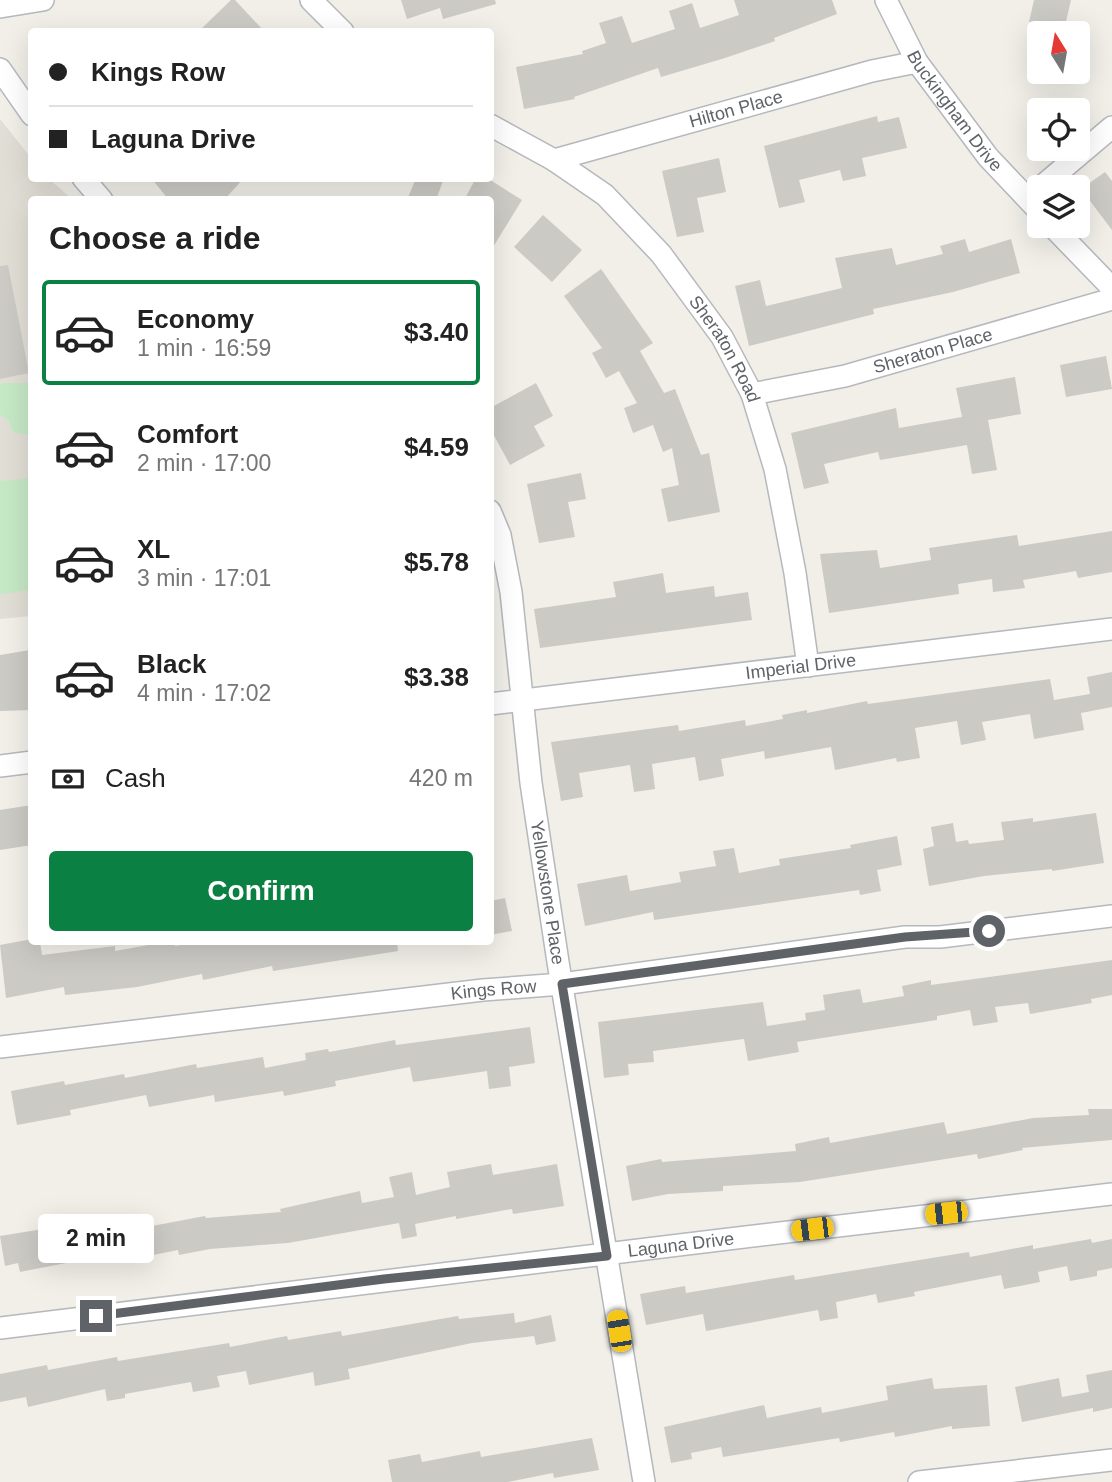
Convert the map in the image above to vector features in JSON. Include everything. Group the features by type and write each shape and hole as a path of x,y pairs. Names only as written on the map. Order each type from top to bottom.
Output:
{"street":[{"path":"0,7 43,0"},
{"path":"311,0 339,28"},
{"name":"Buckingham Drive","path":"886,0 917,62 988,158 1027,189"},
{"name":"Hilton Place","path":"554,160 872,71 917,62"},
{"path":"0,69 28,109"},
{"name":"Sheraton Road","path":"494,127 554,160 605,195 661,254 722,337 752,394 775,469 795,573 808,666"},
{"path":"1061,175 1112,127"},
{"path":"87,182 99,196"},
{"path":"1064,238 1112,288"},
{"name":"Sheraton Place","path":"752,394 845,376 1112,299"},
{"name":"Yellowstone Place","path":"494,521 500,535 511,592 531,783 644,1482"},
{"name":"Imperial Drive","path":"494,703 1112,629"},
{"path":"0,766 28,762"},
{"name":"Kings Row","path":"0,1048 483,990 562,984 905,937 940,937 1112,916"},
{"name":"Laguna Drive","path":"0,1328 384,1279 607,1256 1112,1194"},
{"path":"919,1482 1112,1460"}],"shaded area":[{"path":"0,119 28,154 28,182 52,182 69,196 28,196 28,616 0,619"}],"green space":[{"path":"28,383 28,435 13,432 9,421 0,414 0,385"},
{"path":"28,478 28,590 0,594 0,481"}],"building":[{"path":"231,0 235,0 261,28 202,28"},
{"path":"401,0 495,0 496,4 443,19 440,8 407,19"},
{"path":"734,0 832,0 837,14 774,38 775,41 725,58 661,77 658,68 574,97 575,99 524,109 516,67 583,54 582,51 606,43 599,23 622,16 632,43 675,29 669,11 692,3 700,28 739,15"},
{"path":"1034,0 1071,0 1066,21 1029,21"},
{"path":"877,116 878,122 899,117 907,148 862,158 866,176 843,181 840,170 799,180 805,202 779,208 764,146"},
{"path":"719,158 726,192 697,198 704,232 677,237 662,171"},
{"path":"1105,172 1112,181 1112,230 1090,201 1090,183"},
{"path":"154,182 240,182 228,196 166,196"},
{"path":"414,182 443,182 437,196 409,196"},
{"path":"474,182 493,182 522,200 494,246 494,196 466,196"},
{"path":"543,215 582,250 552,282 514,247"},
{"path":"965,239 969,252 1011,239 1020,273 953,292 873,309 874,314 749,346 735,286 760,280 766,306 842,288 835,258 892,248 896,265 943,254 940,246"},
{"path":"8,265 28,373 0,379 0,266"},
{"path":"601,269 653,343 640,351 664,393 675,389 701,455 709,453 720,512 668,522 661,489 679,485 672,448 663,452 653,425 633,433 624,408 637,403 619,371 606,378 592,353 602,348 564,296"},
{"path":"1106,356 1112,389 1066,397 1060,365"},
{"path":"1015,377 1021,414 988,420 997,470 972,474 967,445 880,460 878,452 824,464 829,483 804,489 791,433 896,408 899,428 962,417 956,388"},
{"path":"536,383 553,416 534,426 545,446 510,465 494,435 494,406"},
{"path":"581,473 586,499 568,502 575,537 539,543 527,484"},
{"path":"1112,531 1112,572 1078,578 1076,571 1023,580 1025,588 993,592 992,579 958,584 959,594 829,613 820,554 877,550 880,568 931,560 929,548 1017,535 1019,546"},
{"path":"663,573 666,593 714,586 715,597 748,592 752,620 540,648 534,609 616,597 613,582"},
{"path":"28,650 28,710 0,711 0,655"},
{"path":"1112,672 1112,707 1081,713 1084,730 1034,739 1030,714 982,722 986,740 961,745 957,721 915,728 920,758 897,762 896,758 835,770 831,747 765,759 764,751 721,759 724,776 699,781 695,757 652,764 655,789 634,792 630,765 579,773 583,797 561,801 551,742 678,725 679,731 745,720 746,726 783,719 782,715 807,710 807,713 867,701 868,704 1050,679 1054,700 1090,694 1087,677"},
{"path":"28,806 28,846 0,850 0,810"},
{"path":"1096,813 1104,863 1052,871 984,876 929,886 923,849 934,846 931,827 953,823 956,842 968,840 969,844 1004,840 1001,822 1033,818 1033,822"},
{"path":"897,836 902,865 877,870 881,891 860,895 859,890 654,920 653,912 585,926 577,884 627,875 630,891 681,882 679,872 716,866 713,851 734,848 739,873 780,865 779,859 851,848 850,845"},
{"path":"505,898 512,931 494,934 494,900"},
{"path":"28,940 28,945 40,945 42,955 115,946 115,951 148,945 397,945 398,951 273,971 272,966 203,980 202,974 137,987 65,995 64,987 6,998 0,945"},
{"path":"1112,960 1112,995 1091,999 1092,1003 1030,1014 1028,1003 995,1007 998,1022 973,1026 970,1010 937,1016 937,1020 797,1042 799,1052 748,1061 744,1039 653,1051 654,1062 628,1064 629,1075 604,1078 598,1022 763,1002 767,1026 806,1020 805,1013 825,1010 823,995 860,989 863,1003 904,996 902,986 931,980 931,985"},
{"path":"530,1027 535,1063 509,1067 511,1086 489,1089 487,1071 413,1082 410,1067 335,1081 336,1086 284,1096 283,1091 215,1102 214,1095 149,1107 146,1095 70,1110 71,1115 17,1125 11,1091 64,1081 65,1085 124,1074 125,1078 196,1064 197,1068 263,1057 265,1068 306,1060 305,1053 328,1049 329,1052 395,1040 396,1045"},
{"path":"1088,1109 1112,1109 1112,1140 1022,1148 1023,1150 978,1159 977,1154 800,1182 723,1186 723,1191 668,1194 632,1201 626,1166 661,1159 662,1162 796,1151 795,1144 829,1137 830,1143 944,1122 947,1134 1033,1118 1089,1115"},
{"path":"491,1164 493,1175 557,1164 564,1206 513,1214 512,1209 415,1224 417,1236 402,1239 399,1223 288,1243 210,1249 179,1255 178,1250 113,1263 112,1254 20,1272 18,1263 5,1266 0,1236 43,1229 44,1235 95,1226 97,1236 135,1229 134,1221 150,1218 152,1226 205,1216 281,1212 280,1209 360,1191 362,1203 394,1197 389,1177 412,1172 416,1195 450,1187 447,1172"},
{"path":"1091,1239 1092,1243 1112,1239 1112,1268 1097,1271 1097,1276 1070,1281 1067,1266 1038,1272 1040,1282 1004,1289 1001,1275 914,1292 915,1296 878,1303 876,1294 836,1302 838,1318 820,1321 818,1310 706,1331 703,1314 646,1325 640,1294 685,1286 686,1293 794,1275 795,1280 969,1252 970,1257 1033,1245 1033,1249"},
{"path":"514,1313 515,1323 551,1315 556,1341 536,1345 534,1336 472,1343 348,1369 350,1379 315,1386 313,1372 249,1385 246,1371 217,1376 220,1387 193,1392 191,1382 125,1394 125,1398 107,1401 105,1389 28,1407 26,1397 0,1402 0,1374 47,1365 48,1370 117,1357 118,1361 229,1343 230,1347 287,1336 288,1340 341,1331 342,1336 458,1316 459,1319"},
{"path":"1112,1370 1112,1408 1093,1412 1093,1408 1022,1422 1015,1387 1059,1378 1062,1397 1089,1392 1086,1375"},
{"path":"932,1378 934,1389 987,1385 990,1426 952,1429 952,1426 895,1437 894,1432 840,1442 839,1438 723,1457 721,1447 691,1453 692,1459 671,1463 664,1427 764,1405 767,1418 821,1407 822,1413 888,1400 886,1386"},
{"path":"592,1438 599,1470 554,1478 553,1473 508,1482 392,1482 388,1460 420,1454 422,1462 480,1451 481,1457"}],"route":[{"path":"96,1316 384,1279 607,1256 562,984 905,937 940,937 989,931"}]}
